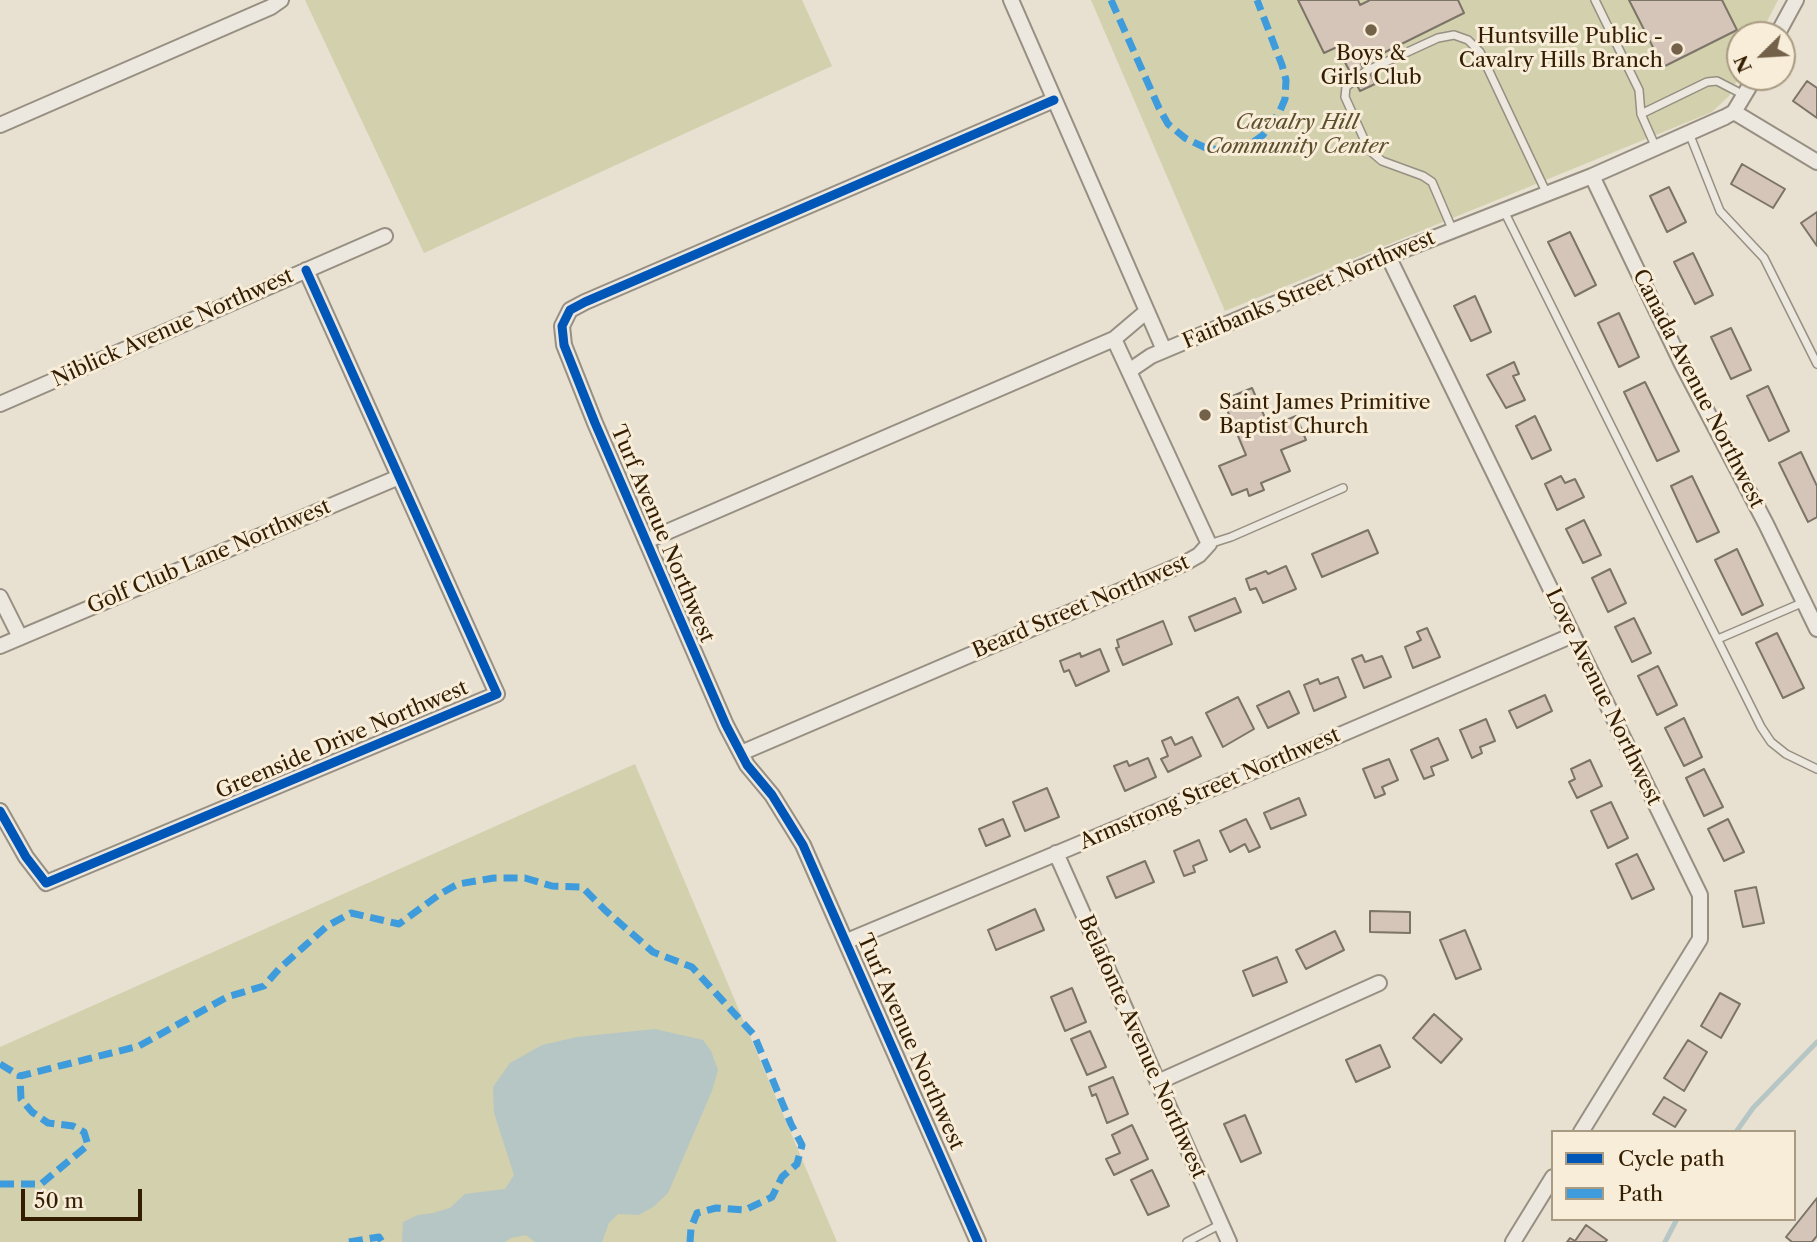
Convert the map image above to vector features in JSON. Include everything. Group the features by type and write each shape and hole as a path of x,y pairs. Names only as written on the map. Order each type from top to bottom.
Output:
{"street":[{"path":"0,125 271,7 281,0"},
{"path":"646,541 1114,339 1147,311 1011,0"},
{"path":"1785,21 1796,0"},
{"path":"1746,91 1734,111 1817,162"},
{"name":"Turf Avenue Northwest","path":"978,1242 803,845 772,795 747,765 726,725 564,345 562,326 570,310 1054,100"},
{"name":"Fairbanks Street Northwest","path":"1147,311 1164,351 1388,256 1592,176 1734,111"},
{"name":"Canada Avenue Northwest","path":"1592,176 1682,364 1766,524 1817,629"},
{"name":"Niblick Avenue Northwest","path":"0,404 385,236"},
{"name":"Love Avenue Northwest","path":"1388,256 1700,895 1700,939 1582,1130"},
{"name":"Greenside Drive Northwest","path":"0,811 26,857 46,883 497,694 306,270"},
{"name":"Beard Street Northwest","path":"741,753 1185,563 1199,555 1209,544 1114,339"},
{"path":"1129,371 1151,356 1164,351"},
{"name":"Golf Club Lane Northwest","path":"20,637 399,477"},
{"path":"0,597 20,637 0,646"},
{"name":"Armstrong Street Northwest","path":"847,941 1573,635"},
{"name":"Belafonte Avenue Northwest","path":"1056,853 1229,1242"},
{"path":"1157,1082 1379,983"},
{"path":"1513,1242 1551,1180"}],"lane":[{"path":"1595,0 1639,90 1641,114 1656,148"},
{"path":"1453,231 1432,182 1382,161 1369,150 1345,97 1346,87 1366,71 1438,38 1454,35 1468,40 1480,52 1547,194"},
{"path":"1641,114 1707,82 1717,81 1744,95"},
{"path":"1689,133 1720,211 1764,258 1817,365"},
{"path":"1504,210 1761,727 1771,742 1786,754 1817,769"},
{"path":"1209,544 1343,488"},
{"path":"1718,639 1804,602"},
{"path":"1187,1242 1200,1239 1221,1224"}],"green space":[{"path":"305,0 802,0 832,66 424,253"},
{"name":"Cavalry Hill Community Center","path":"1091,0 1778,0 1767,21 1726,21 1726,91 1732,91 1712,112 1225,311"},
{"path":"635,764 837,1242 0,1242 0,1047"}],"shaded area":[{"path":"655,1029 703,1040 711,1051 718,1070 712,1091 668,1193 653,1207 639,1215 618,1214 609,1223 602,1242 535,1242 526,1235 505,1242 402,1242 403,1222 418,1215 450,1208 465,1194 505,1189 514,1175 494,1113 493,1087 510,1063 542,1045 577,1037"}],"building":[{"name":"Boys & Girls Club","path":"1298,0 1358,0 1360,5 1370,0 1458,0 1464,13 1361,64 1363,69 1367,67 1375,84 1360,91 1337,47 1324,53"},
{"name":"Huntsville Public - Cavalry Hills Branch","path":"1629,0 1722,0 1732,21 1726,21 1726,36 1663,67"},
{"path":"1807,81 1817,88 1817,118 1793,101"},
{"path":"1742,164 1785,189 1773,208 1731,184"},
{"path":"1669,187 1686,222 1667,232 1650,196"},
{"path":"1817,212 1817,246 1801,223"},
{"path":"1570,232 1596,285 1575,296 1548,242"},
{"path":"1693,253 1713,295 1695,304 1674,262"},
{"path":"1475,296 1491,332 1471,341 1454,306"},
{"path":"1619,313 1639,357 1619,367 1598,323"},
{"path":"1731,328 1751,370 1731,379 1711,337"},
{"path":"1514,362 1519,374 1513,376 1525,400 1506,408 1487,375"},
{"path":"1645,382 1679,451 1657,461 1624,392"},
{"path":"1768,386 1789,431 1769,441 1747,396"},
{"path":"1252,388 1269,427 1296,416 1306,440 1281,450 1290,471 1261,483 1264,490 1249,496 1247,489 1232,495 1219,466 1246,455 1223,400"},
{"path":"1535,416 1551,450 1532,459 1516,426"},
{"path":"1801,452 1817,486 1817,517 1808,522 1779,463"},
{"path":"1561,476 1565,483 1575,479 1584,497 1557,510 1545,484"},
{"path":"1692,476 1719,532 1697,542 1671,486"},
{"path":"1584,520 1601,555 1583,563 1566,529"},
{"path":"1368,530 1378,553 1322,577 1312,554"},
{"path":"1737,549 1763,605 1742,615 1715,560"},
{"path":"1286,566 1296,589 1263,603 1256,588 1250,590 1246,579"},
{"path":"1610,569 1626,603 1608,612 1592,578"},
{"path":"1235,598 1241,612 1195,631 1189,617"},
{"path":"1634,618 1651,653 1632,662 1615,627"},
{"path":"1163,621 1172,644 1123,665 1116,648 1119,647 1117,640"},
{"path":"1427,628 1440,657 1413,668 1405,647 1421,640 1417,632"},
{"path":"1777,633 1804,688 1783,698 1756,643"},
{"path":"1100,649 1109,671 1076,686 1069,670 1064,672 1060,661 1080,653 1081,657"},
{"path":"1362,655 1365,662 1382,656 1391,677 1364,688 1352,659"},
{"path":"1658,666 1677,705 1657,715 1638,676"},
{"path":"1338,677 1346,697 1314,711 1304,685 1318,679 1320,684"},
{"path":"1289,691 1299,713 1268,728 1257,706"},
{"path":"1545,695 1552,711 1517,728 1509,711"},
{"path":"1238,697 1254,729 1223,747 1206,713"},
{"path":"1684,718 1702,757 1684,766 1665,728"},
{"path":"1486,719 1495,741 1480,747 1482,753 1472,758 1460,730"},
{"path":"1171,737 1175,745 1192,737 1201,756 1168,772 1161,759 1168,756 1162,741"},
{"path":"1438,738 1448,760 1431,767 1434,775 1424,779 1411,750"},
{"path":"1148,758 1156,777 1125,791 1114,766 1127,761 1129,766"},
{"path":"1389,759 1398,780 1382,787 1385,794 1375,798 1363,769"},
{"path":"1590,760 1602,786 1577,798 1569,782 1575,779 1571,769"},
{"path":"1704,769 1723,807 1704,816 1686,778"},
{"path":"1047,788 1059,817 1025,831 1013,802"},
{"path":"1299,798 1306,815 1271,829 1264,813"},
{"path":"1611,802 1628,838 1608,848 1591,811"},
{"path":"1003,819 1010,836 986,846 979,829"},
{"path":"1246,819 1260,847 1249,852 1245,844 1230,852 1220,831"},
{"path":"1728,819 1744,852 1724,861 1708,829"},
{"path":"1199,840 1207,860 1193,866 1195,872 1184,876 1174,851"},
{"path":"1637,854 1654,889 1632,899 1616,864"},
{"path":"1145,861 1154,882 1116,898 1107,877"},
{"path":"1756,887 1764,923 1743,927 1735,891"},
{"path":"1035,909 1044,930 996,950 988,930"},
{"path":"1370,911 1410,912 1410,933 1370,932"},
{"path":"1465,930 1481,969 1456,979 1440,940"},
{"path":"1335,931 1344,950 1306,969 1296,950"},
{"path":"1277,957 1287,982 1253,996 1243,971"},
{"path":"1072,988 1086,1022 1065,1031 1051,997"},
{"path":"1720,993 1740,1004 1721,1038 1701,1026"},
{"path":"1434,1014 1462,1039 1441,1063 1413,1038"},
{"path":"1090,1031 1106,1067 1087,1075 1071,1039"},
{"path":"1688,1040 1707,1052 1684,1091 1664,1078"},
{"path":"1380,1045 1390,1067 1356,1082 1346,1060"},
{"path":"1113,1077 1128,1114 1107,1123 1096,1094 1092,1096 1089,1087"},
{"path":"1664,1097 1686,1110 1675,1127 1653,1114"},
{"path":"1245,1115 1261,1153 1241,1162 1224,1124"},
{"path":"1132,1125 1148,1159 1114,1175 1106,1159 1120,1153 1112,1135"},
{"path":"1152,1170 1169,1206 1148,1215 1131,1180"},
{"path":"1817,1198 1817,1236 1812,1242 1792,1242 1786,1237"},
{"path":"1586,1225 1607,1240 1567,1242 1570,1238 1575,1241"}],"waterway":[{"path":"1737,1130 1753,1108 1817,1042"},
{"path":"1665,1242 1676,1221"}],"marked path":[{"path":"1111,0 1168,124 1185,138 1206,148 1221,150 1252,143 1263,135 1279,113 1285,99 1286,80 1282,65 1257,0"},
{"path":"0,1184 41,1184 88,1145 84,1132 73,1126 48,1123 32,1112 21,1099 20,1076 139,1046 227,997 264,986 327,926 351,913 399,924 458,884 494,878 525,878 552,886 582,887 653,952 692,967 754,1035 802,1145 797,1164 782,1177 772,1197 745,1210 716,1208 697,1213 691,1228 690,1242"},
{"path":"0,1064 20,1076"},
{"path":"349,1242 379,1237 382,1242"}],"cycle path":[{"path":"978,1242 803,845 772,795 747,765 726,725 595,423 564,345 562,326 570,310 585,302 1054,100"},
{"path":"0,811 26,857 46,883 497,694 306,270"}],"place":[{"name":"Boys & Girls Club","path":"1371,30"},
{"name":"Huntsville Public - Cavalry Hills Branch","path":"1677,49"},
{"name":"Saint James Primitive Baptist Church","path":"1205,415"}]}
